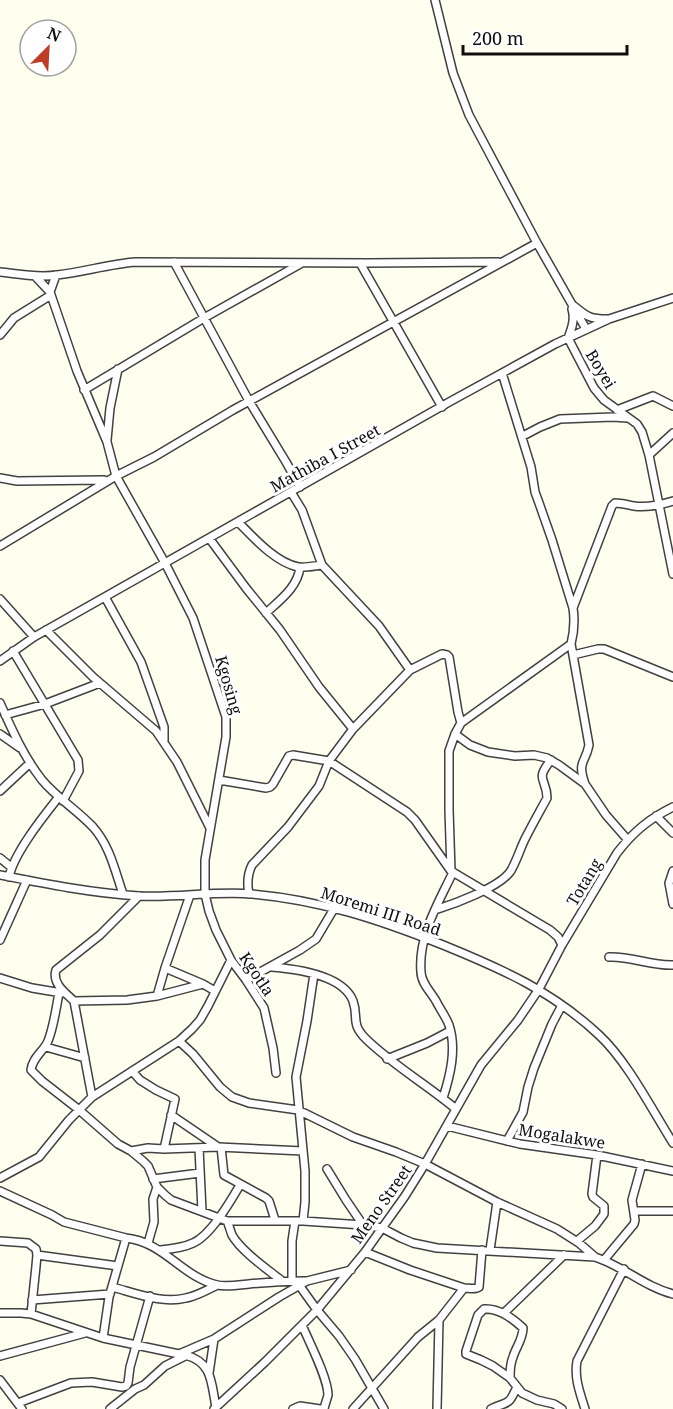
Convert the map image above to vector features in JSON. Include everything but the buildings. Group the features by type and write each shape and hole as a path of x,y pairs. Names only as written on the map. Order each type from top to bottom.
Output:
{"street":[{"path":"435,0 451,65 469,115 586,329"},
{"path":"0,546 107,480 154,457 249,401 537,243"},
{"path":"0,272 35,276 56,275 136,262 501,262"},
{"path":"174,262 249,401 300,487"},
{"path":"84,390 204,318 304,262"},
{"path":"360,263 442,407"},
{"path":"0,335 14,318 50,294 56,275"},
{"path":"35,276 50,294 84,390 107,442"},
{"name":"Mathiba I Street","path":"0,661 46,630 502,373 586,329 673,298"},
{"path":"570,303 586,316 594,319 609,319"},
{"path":"568,338 574,315 570,303"},
{"name":"Boyei","path":"568,338 594,388 604,400 637,424 642,432 649,455 673,574"},
{"path":"107,442 110,408 118,369"},
{"path":"502,373 523,436 535,492 575,618 571,644 589,745 580,766 581,773 585,784 606,815 627,839"},
{"path":"617,410 653,396 673,406"},
{"path":"523,436 560,419 613,417 629,419"},
{"path":"649,455 673,433"},
{"name":"Kgosing","path":"107,442 116,476 193,618 226,717 226,737 205,860 205,894"},
{"path":"0,478 18,481 107,480"},
{"path":"291,492 302,510 322,565 379,626 410,670"},
{"path":"573,608 612,506 615,503 659,506 673,501"},
{"path":"238,522 270,552 290,564 300,567 322,565"},
{"path":"209,538 280,630 319,687 353,729"},
{"path":"266,613 295,585 300,567"},
{"path":"105,597 141,662 164,727 164,741"},
{"path":"0,598 34,637"},
{"path":"46,630 99,682 148,723 164,741 210,828"},
{"path":"443,1098 452,1058 450,1031 422,978 421,962 423,937 452,872 448,810 449,751 461,723 571,644"},
{"path":"573,655 604,649 673,677"},
{"path":"9,877 11,867 44,816 61,799 79,771 78,760 13,651"},
{"path":"249,894 247,886 252,866 288,827 319,786 329,762 353,729 410,670 442,654 447,654 461,723"},
{"path":"5,715 45,704 99,682"},
{"path":"0,703 30,764 45,784 83,817 98,834 108,852 123,894"},
{"path":"0,734 22,749"},
{"path":"455,734 470,745 488,752 547,758 585,784"},
{"path":"219,780 266,788 273,784 289,756 329,762 407,812 452,872 550,930 558,937 562,945"},
{"path":"435,910 484,890 499,882 510,872 548,798 542,774 551,760"},
{"path":"0,791 30,764"},
{"name":"Totang","path":"539,989 617,852 627,839 642,826 673,807"},
{"path":"656,816 673,833"},
{"path":"0,858 11,867"},
{"path":"673,871 669,883 673,904"},
{"name":"Moremi III Road","path":"0,875 95,892 139,896 249,894 294,899 335,907 423,937 499,968 539,989 599,1035 610,1046 636,1083 673,1143"},
{"path":"0,940 27,880"},
{"name":"Kgotla","path":"205,894 216,930 231,960 264,1008 276,1073"},
{"path":"158,996 190,895"},
{"path":"139,896 100,935 56,970 55,978 63,993 74,1001 110,1001 158,996 203,984"},
{"path":"246,980 272,967 316,939 335,907"},
{"path":"609,957 659,966 673,965"},
{"path":"0,1178 39,1157 78,1109 92,1097 179,1041 200,1020 231,960"},
{"path":"272,967 314,974 344,990 354,1004 356,1026 360,1033 387,1059 456,1109"},
{"path":"165,968 215,991"},
{"path":"292,1281 292,1241 305,1202 297,1071 306,1032 314,974"},
{"path":"0,978 32,988 63,993"},
{"name":"Meno Street","path":"215,1408 302,1325 365,1252 425,1164 480,1065 522,1014 539,989"},
{"path":"63,993 46,1047 31,1065 31,1070 118,1144 131,1151 148,1166 157,1187 171,1200 227,1221 275,1220 363,1225 381,1228 413,1243 437,1248 595,1257 624,1269 656,1288 673,1294"},
{"path":"74,1001 92,1097"},
{"path":"507,1141 523,1112 534,1068 562,1005"},
{"path":"387,1059 450,1031"},
{"path":"179,1041 193,1054 220,1087 232,1097 249,1103 298,1110 353,1137 425,1164 498,1202 557,1229 577,1241 595,1257"},
{"path":"46,1047 86,1058"},
{"path":"132,1071 140,1080 174,1098 164,1149"},
{"path":"171,1115 220,1147 224,1175 268,1200 275,1220"},
{"name":"Mogalakwe","path":"447,1126 520,1144 597,1155 673,1171"},
{"path":"131,1151 148,1148 220,1147 303,1151"},
{"path":"199,1148 202,1211"},
{"path":"577,1241 595,1226 605,1210 592,1194 597,1155"},
{"path":"604,1260 634,1224 632,1195 642,1164"},
{"path":"327,1169 363,1225"},
{"path":"153,1179 200,1173"},
{"path":"160,1250 182,1247 196,1241 219,1218 240,1185"},
{"path":"148,1243 154,1222 153,1199 157,1187"},
{"path":"0,1191 64,1222 148,1243 189,1272 217,1285"},
{"path":"365,1252 464,1288 476,1289 479,1287 498,1202"},
{"path":"634,1211 673,1211"},
{"path":"227,1221 238,1243 282,1281"},
{"path":"103,1338 111,1291 126,1238"},
{"path":"0,1241 28,1243 36,1249 31,1314"},
{"path":"37,1255 118,1266"},
{"path":"504,1313 564,1255"},
{"path":"585,1409 577,1381 577,1361 624,1269"},
{"path":"110,1409 135,1389 144,1385 165,1366 214,1339 299,1285 351,1270"},
{"path":"32,1300 111,1291 167,1299 185,1298 217,1285 308,1281"},
{"path":"299,1285 355,1359 384,1409"},
{"path":"353,1409 418,1337 440,1320 464,1288"},
{"path":"0,1380 20,1406 71,1383 92,1382 126,1386 150,1296"},
{"path":"510,1378 510,1365 522,1338 523,1330 504,1313 491,1308 484,1309 478,1315 465,1352 468,1356 493,1366 510,1378 522,1393 562,1409"},
{"path":"0,1313 31,1314 103,1338 201,1361 209,1373 215,1408"},
{"path":"436,1409 440,1320"},
{"path":"293,1409 300,1406 322,1409 328,1394 319,1364 302,1325"},
{"path":"0,1356 85,1333"},
{"path":"209,1373 214,1339"},
{"path":"491,1409 507,1404 517,1387"}]}
